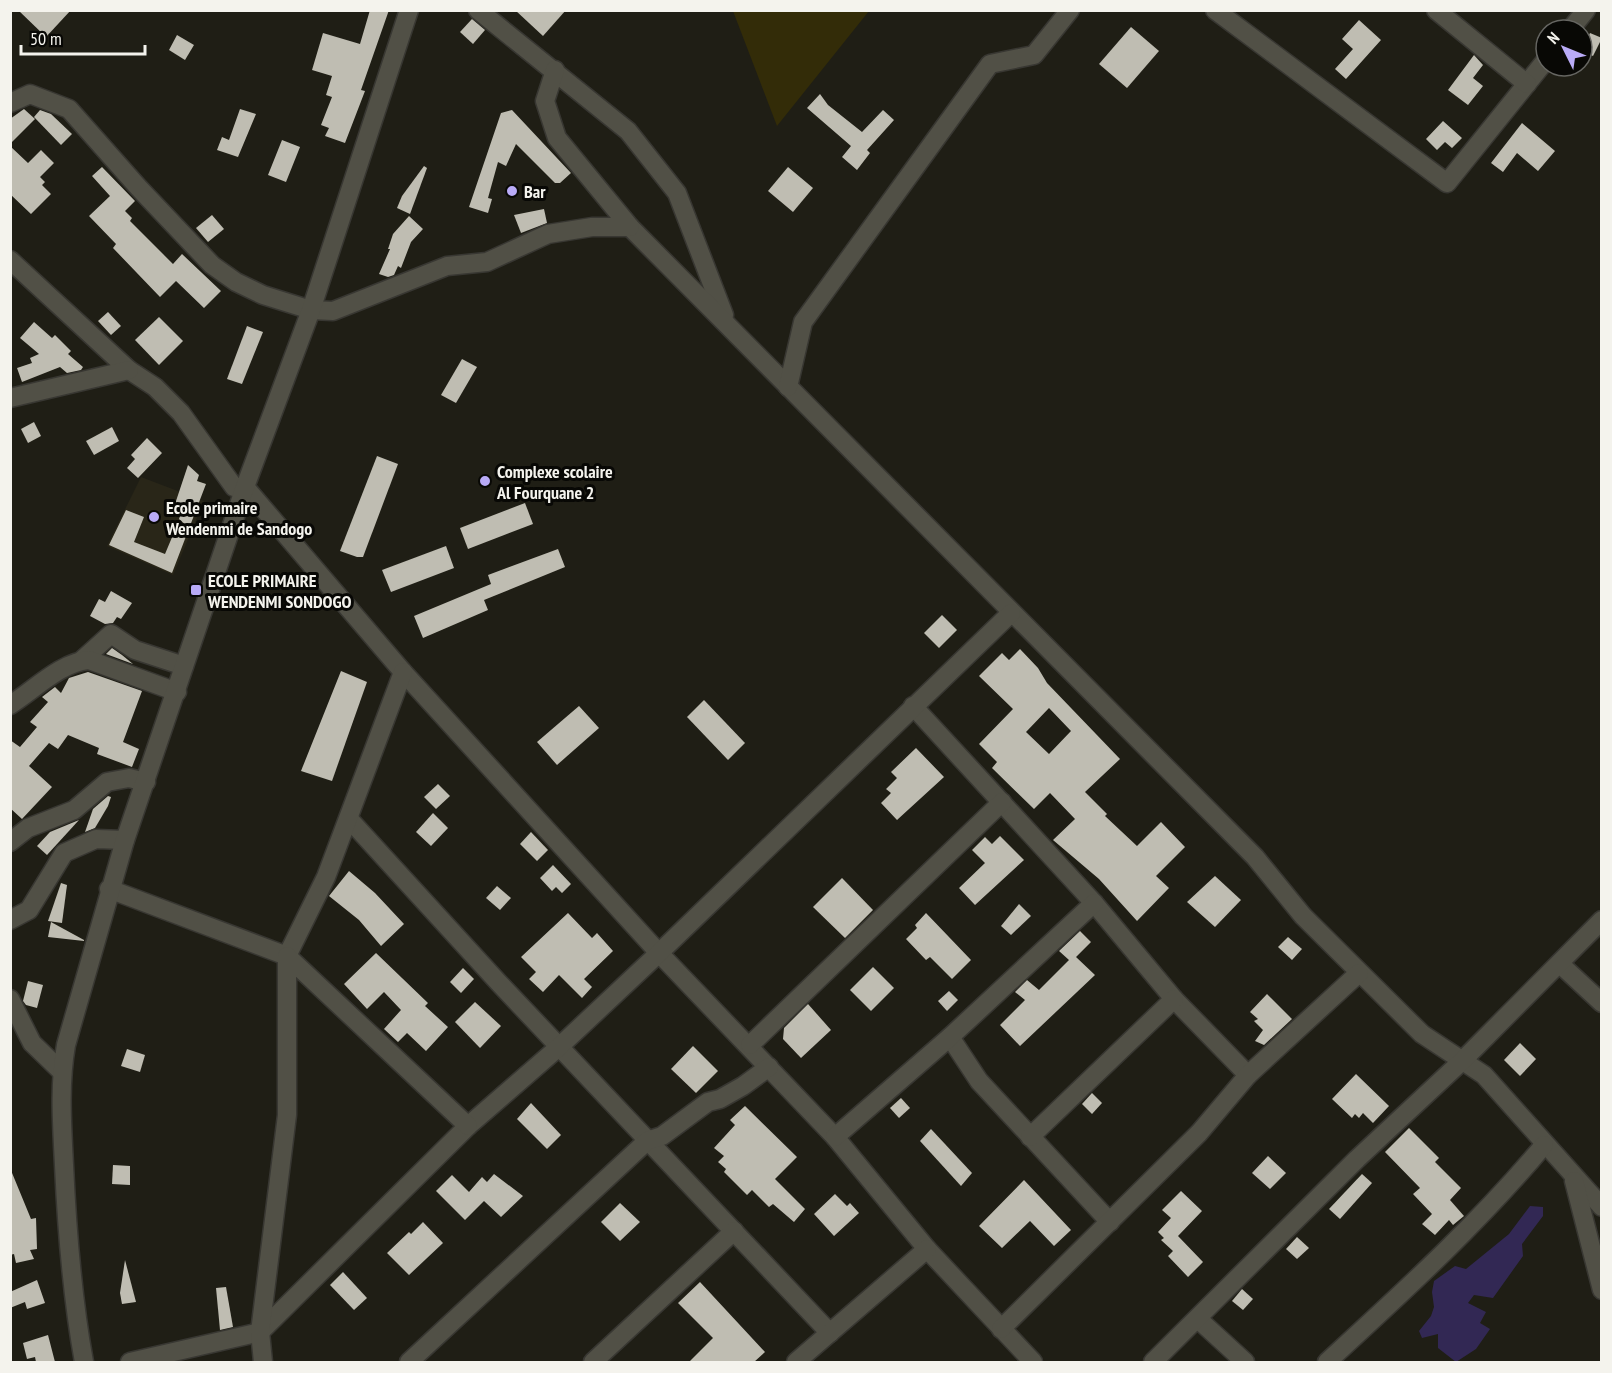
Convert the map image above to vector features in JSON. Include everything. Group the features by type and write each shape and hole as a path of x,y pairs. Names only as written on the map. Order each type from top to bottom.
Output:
{"street":[{"path":"84,1362 67,1233 60,1102 62,1071 109,889 125,840 245,486 311,310 409,10"},
{"path":"478,10 628,131 677,193 729,325"},
{"path":"788,387 803,322 990,64 1034,55 1070,10"},
{"path":"1436,10 1527,84"},
{"path":"1224,13 1447,183 1534,75"},
{"path":"555,70 545,101 557,138 630,227 1255,857 1303,916 1359,973 1422,1034 1484,1075 1544,1146 1602,1207"},
{"path":"10,103 30,94 69,109 138,187 212,265 236,282 263,295 311,310 333,311 447,266 487,261 548,234 591,227 630,227"},
{"path":"10,260 129,370 155,387 181,413 234,487 245,486"},
{"path":"10,398 129,370"},
{"path":"245,486 403,672 659,953 835,1137 927,1249 1033,1362"},
{"path":"130,1362 260,1332 468,1126 560,1046 659,953 1011,613"},
{"path":"81,661 111,634 135,650 184,666"},
{"path":"10,705 68,666 89,660 177,692"},
{"path":"263,1362 260,1332 286,1115 286,956 326,878 403,672"},
{"path":"913,706 1094,903 1174,999 1248,1075"},
{"path":"10,842 28,828 74,810 107,782 129,778 146,782"},
{"path":"750,1046 1002,802"},
{"path":"349,819 647,1141 830,1332"},
{"path":"10,920 29,910 64,853 96,839 125,840"},
{"path":"109,889 286,956 468,1126"},
{"path":"835,1137 950,1038 1094,903"},
{"path":"1153,1362 1365,1151 1463,1060 1602,920"},
{"path":"1560,964 1602,1003"},
{"path":"1001,1329 1199,1133 1248,1075 1359,973"},
{"path":"10,999 32,1043 62,1071"},
{"path":"1030,1137 1174,999"},
{"path":"950,1038 979,1081 1110,1222"},
{"path":"409,1362 647,1141 662,1136 708,1102 720,1099 743,1086 769,1066"},
{"path":"1327,1362 1431,1266 1506,1191 1544,1146"},
{"path":"1574,1179 1602,1290"},
{"path":"593,1362 734,1231"},
{"path":"796,1362 927,1249"},
{"path":"1198,1319 1245,1362"}],"shaded area":[{"path":"733,11 869,11 777,126"},
{"path":"141,477 204,501 173,575 107,546"},
{"path":"1530,1206 1543,1207 1543,1216 1522,1244 1523,1256 1493,1298 1474,1295 1468,1303 1486,1312 1480,1323 1490,1329 1476,1349 1456,1362 1438,1348 1438,1334 1422,1338 1419,1331 1431,1316 1434,1307 1432,1292 1434,1281 1455,1266 1466,1269 1509,1234"}],"building":[{"path":"18,10 71,10 46,37"},
{"path":"370,10 389,10 361,90 365,91 345,143 325,136 329,128 321,125 332,97 326,95 332,76 312,70 323,33 360,44"},
{"path":"515,10 566,10 543,36"},
{"path":"472,19 485,30 473,44 460,32"},
{"path":"1359,20 1381,40 1346,79 1335,69 1353,49 1342,39"},
{"path":"1131,27 1159,51 1127,88 1099,64"},
{"path":"177,35 194,45 185,60 169,50"},
{"path":"1594,35 1602,38 1594,54"},
{"path":"1474,55 1483,65 1473,78 1483,86 1468,105 1448,90"},
{"path":"820,94 828,105 862,132 883,110 894,120 867,150 870,153 857,170 842,157 851,146 807,108"},
{"path":"24,109 35,119 10,144 10,119"},
{"path":"240,109 256,114 238,157 217,150 222,137 229,140"},
{"path":"40,110 51,114 72,134 61,145 34,117"},
{"path":"512,110 571,173 560,183 555,183 516,144 506,166 498,162 488,198 492,199 488,213 469,207 501,113"},
{"path":"1443,121 1462,138 1452,148 1445,142 1437,150 1426,139"},
{"path":"1522,123 1555,151 1538,171 1517,153 1503,172 1491,163"},
{"path":"282,140 300,147 286,182 268,175"},
{"path":"10,146 28,163 41,150 54,163 40,177 45,182 42,185 51,194 31,214 10,194"},
{"path":"424,166 427,168 410,214 397,208 402,196"},
{"path":"102,167 135,201 125,211 132,218 130,221 173,264 182,254 221,291 204,308 176,281 160,297 113,248 116,244 89,216 110,196 92,176"},
{"path":"788,167 813,188 793,212 768,191"},
{"path":"544,209 547,223 521,233 514,215"},
{"path":"212,215 224,229 208,242 196,228"},
{"path":"409,216 423,229 411,242 401,268 398,266 394,275 388,277 379,274 390,249 388,249 393,234"},
{"path":"108,312 121,326 111,335 98,321"},
{"path":"159,317 183,341 159,365 135,340"},
{"path":"34,322 52,338 55,335 71,351 68,354 83,367 81,370 67,373 60,367 22,382 17,368 32,363 30,358 39,354 20,338"},
{"path":"247,326 263,332 242,384 227,379"},
{"path":"462,359 477,367 456,403 441,395"},
{"path":"34,422 41,436 28,443 21,429"},
{"path":"112,427 119,441 94,455 86,441"},
{"path":"147,438 162,453 138,478 127,468 135,459 131,455"},
{"path":"377,456 398,464 363,557 357,557 340,551"},
{"path":"188,465 199,475 197,481 206,484 172,573 109,545 126,510 144,517 134,542 165,554 178,523 188,527 179,519 180,516 172,513"},
{"path":"525,503 533,524 468,549 460,528"},
{"path":"446,546 454,568 391,592 382,570"},
{"path":"558,549 565,567 484,600 488,610 423,638 414,616 491,584 488,575"},
{"path":"111,591 132,603 121,619 117,617 113,623 105,624 90,616 99,599 105,602"},
{"path":"942,615 957,630 939,648 924,633"},
{"path":"112,648 122,655 133,664 106,654"},
{"path":"1020,649 1038,668 1047,683 1120,759 1085,792 1107,814 1105,816 1137,846 1161,822 1185,847 1156,876 1169,888 1137,921 1099,879 1053,840 1075,819 1050,793 1034,809 992,768 997,762 979,744 1013,709 979,676 1002,653 1009,660","holes":["1049,708 1071,731 1049,754 1026,732"]},
{"path":"341,671 367,682 332,781 301,771"},
{"path":"88,672 142,691 123,742 139,749 132,767 97,754 99,748 68,735 58,749 49,743 29,766 52,787 22,819 10,808 10,740 20,747 37,727 30,722 48,702 42,697 55,687 61,693 69,678"},
{"path":"704,700 745,743 728,760 687,717"},
{"path":"579,706 599,728 557,765 537,742"},
{"path":"916,748 944,777 897,820 881,803 891,793 886,789 897,778 891,772"},
{"path":"438,784 450,796 436,809 424,797"},
{"path":"108,796 111,797 108,806 95,828 85,832 93,809"},
{"path":"433,813 448,828 431,846 416,832"},
{"path":"79,820 47,855 37,846 50,832"},
{"path":"531,832 548,850 537,861 520,844"},
{"path":"1000,836 1024,860 975,905 959,888 985,863 972,850 985,837 992,844"},
{"path":"553,865 571,884 562,893 556,887 552,891 540,878"},
{"path":"349,871 375,893 404,924 381,946 359,920 329,896"},
{"path":"1215,876 1241,900 1215,927 1187,902"},
{"path":"842,878 873,910 845,938 813,907"},
{"path":"61,883 67,885 62,923 48,921"},
{"path":"497,886 511,898 500,910 486,898"},
{"path":"1019,904 1031,916 1011,935 1001,926"},
{"path":"568,913 592,938 597,933 613,951 584,979 592,987 582,998 559,975 543,992 529,979 536,972 521,957"},
{"path":"926,913 971,960 952,979 930,957 926,960 906,939 917,928 915,925"},
{"path":"51,922 84,940 84,941 48,937"},
{"path":"1080,931 1091,942 1076,957 1095,975 1020,1046 1000,1025 1025,1000 1015,992 1027,980 1039,990 1069,960 1059,951"},
{"path":"1288,937 1302,949 1292,960 1278,947"},
{"path":"376,953 428,1003 425,1006 448,1027 426,1051 407,1033 398,1042 384,1029 401,1010 384,992 367,1009 344,984"},
{"path":"873,967 894,988 871,1011 850,990"},
{"path":"463,968 474,979 461,993 450,982"},
{"path":"28,981 43,985 37,1008 26,1005 23,1001"},
{"path":"949,991 958,1000 947,1011 938,1001"},
{"path":"1267,994 1292,1019 1264,1045 1255,1041 1263,1030 1254,1021 1258,1019 1250,1012"},
{"path":"475,1002 501,1026 480,1048 455,1022"},
{"path":"808,1004 831,1030 801,1058 783,1039 784,1028"},
{"path":"1520,1043 1536,1059 1520,1076 1504,1060"},
{"path":"693,1046 718,1071 696,1093 671,1069"},
{"path":"127,1049 145,1055 140,1072 121,1066"},
{"path":"1356,1074 1389,1106 1373,1123 1363,1113 1359,1118 1355,1114 1352,1118 1332,1099"},
{"path":"1092,1093 1102,1103 1092,1114 1082,1104"},
{"path":"901,1098 910,1108 899,1118 890,1108"},
{"path":"531,1103 561,1135 547,1149 517,1119"},
{"path":"745,1106 797,1157 775,1179 805,1209 794,1222 773,1204 769,1207 752,1190 747,1195 724,1172 726,1169 718,1162 724,1156 714,1148 735,1125 730,1120"},
{"path":"1409,1128 1439,1158 1435,1162 1461,1188 1450,1200 1464,1216 1453,1225 1449,1220 1435,1235 1422,1224 1432,1214 1413,1194 1420,1188 1385,1152"},
{"path":"931,1129 972,1173 961,1186 920,1141"},
{"path":"1268,1156 1286,1173 1270,1189 1252,1173"},
{"path":"113,1165 130,1166 130,1185 112,1184"},
{"path":"10,1168 31,1219 36,1218 37,1249 30,1250 34,1259 16,1263 14,1254 10,1255"},
{"path":"494,1174 523,1196 501,1217 484,1201 465,1220 436,1191 452,1175 469,1192 482,1177 487,1182"},
{"path":"1362,1174 1372,1183 1340,1219 1329,1209"},
{"path":"1024,1180 1071,1230 1054,1246 1030,1221 1002,1248 979,1226"},
{"path":"1181,1191 1202,1211 1178,1236 1203,1262 1188,1277 1168,1256 1173,1251 1161,1240 1164,1238 1158,1232 1171,1218 1162,1210"},
{"path":"835,1194 847,1206 850,1203 859,1213 834,1236 814,1214"},
{"path":"620,1203 640,1222 620,1241 601,1222"},
{"path":"423,1222 443,1243 409,1275 387,1253"},
{"path":"1297,1237 1309,1248 1297,1259 1286,1249"},
{"path":"125,1260 136,1302 122,1304 120,1293"},
{"path":"343,1272 367,1298 354,1310 330,1285"},
{"path":"37,1280 45,1303 27,1309 25,1302 10,1308 10,1292"},
{"path":"700,1282 765,1352 754,1362 689,1362 713,1338 678,1303"},
{"path":"226,1287 233,1327 220,1330 216,1288"},
{"path":"1242,1289 1253,1299 1243,1310 1232,1301"},
{"path":"48,1335 55,1362 36,1362 35,1357 27,1359 23,1343"}],"place":[{"name":"Bar","path":"512,191"},
{"name":"Complexe scolaire Al Fourquane 2","path":"485,481"},
{"name":"Ecole primaire Wendenmi de Sandogo","path":"154,517"},
{"name":"ECOLE PRIMAIRE WENDENMI SONDOGO","path":"196,590"}]}
